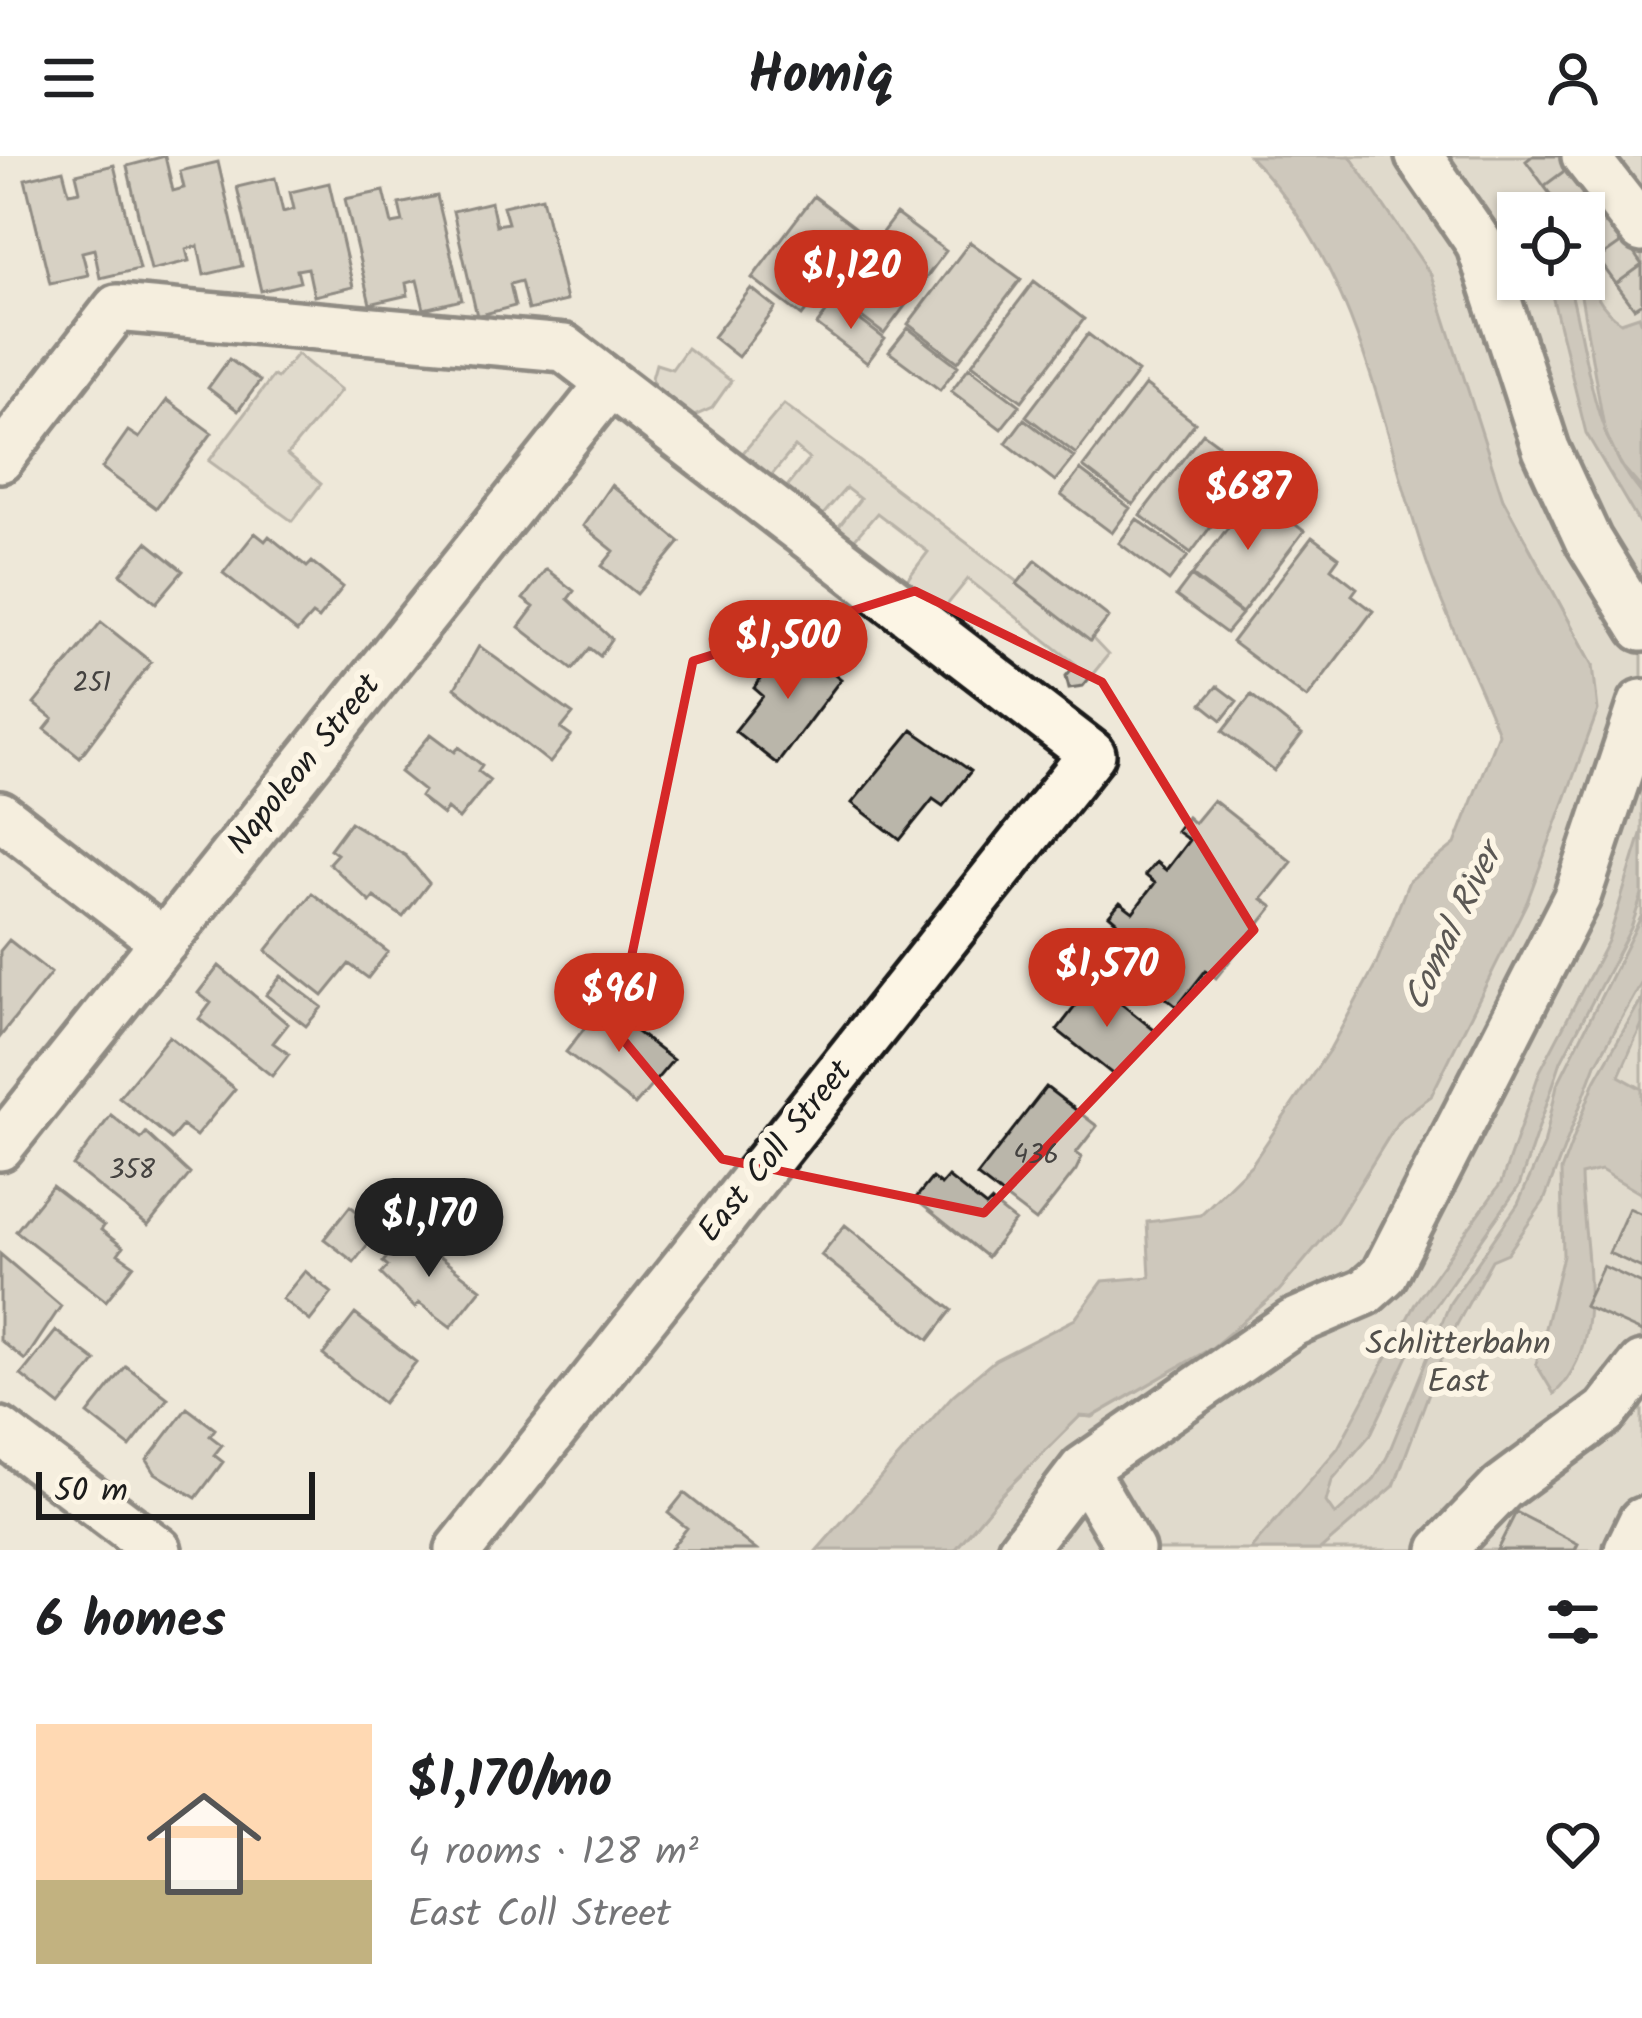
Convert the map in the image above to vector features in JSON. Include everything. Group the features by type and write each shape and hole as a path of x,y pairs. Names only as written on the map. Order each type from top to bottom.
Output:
{"street":[{"path":"1419,156 1479,243 1546,449 1588,539 1642,628"},
{"path":"1585,156 1642,229"},
{"path":"0,459 117,308 564,348 610,383"},
{"name":"East Coll Street","path":"459,1550 1092,754 610,383"},
{"name":"Napoleon Street","path":"0,1147 610,383"},
{"path":"1021,1550 1083,1469 1293,1323 1365,1292 1384,1274 1576,897 1642,704"},
{"path":"0,815 164,942"},
{"path":"1442,1550 1502,1488 1606,1411 1642,1365"},
{"path":"0,1431 158,1550"},
{"path":"1083,1469 1131,1550"},
{"path":"1628,1550 1642,1521"}],"highlighted area":[{"path":"915,591 1102,682 1254,930 984,1213 722,1159 616,1031 693,661"}],"green space":[{"name":"Schlitterbahn East","path":"1349,156 1642,156 1642,1550 955,1550 999,1497 1080,1416 1093,1417 1213,1347 1255,1309 1335,1224 1399,1120 1431,1096 1593,665 1503,499"},
{"path":"687,348 731,381 712,408 694,416 657,391 652,378 656,364 672,369"},
{"path":"297,354 341,390 287,455 321,484 292,521 209,461 273,376 277,378"},
{"path":"784,404 1092,638 1108,655 1083,686 1069,688 1066,676 1076,664 968,579 943,610 906,581 928,552 877,513 853,541 837,529 860,499 846,488 821,517 785,489 809,459 795,447 770,477 741,455"}],"water":[{"name":"Comal River","path":"1249,156 1350,156 1431,275 1503,499 1593,665 1598,710 1527,902 1431,1096 1399,1120 1335,1224 1279,1291 1213,1347 1092,1417 1080,1416 999,1497 955,1550 817,1550 953,1395 995,1360 1075,1319 1103,1281 1150,1277 1147,1222 1200,1215 1252,1164 1330,1049 1376,964 1409,881 1455,844 1498,733 1427,563 1362,348 1341,296 1287,200"},
{"path":"1553,300 1572,300 1601,419 1624,469 1642,494 1642,528 1586,433"},
{"path":"1582,300 1600,300 1621,322 1639,316 1642,324 1642,489 1621,465 1605,433"},
{"path":"1642,831 1642,895 1631,928 1561,1061 1519,1186 1424,1322 1371,1434 1332,1480 1326,1502 1335,1515 1373,1481 1387,1457 1450,1303 1518,1204 1544,1145 1557,1085 1642,915 1642,982 1596,1064 1544,1201 1508,1253 1492,1260 1449,1339 1394,1486 1320,1550 1250,1550 1338,1448 1416,1302 1501,1183 1540,1071 1608,941"},
{"path":"1642,998 1642,1024 1619,1076 1642,1089 1642,1188 1640,1193 1601,1170 1581,1175 1588,1319 1572,1372 1554,1394 1536,1364 1563,1256 1561,1171 1595,1081"}],"building":[{"path":"165,156 173,191 184,188 180,171 218,162 242,266 204,275 198,246 186,249 189,261 151,270 127,166"},
{"path":"1532,156 1564,156 1571,166 1544,186 1526,161"},
{"path":"114,165 139,269 100,278 94,249 82,252 88,275 50,283 25,179 63,170 69,193 80,191 76,174"},
{"path":"1571,166 1589,191 1548,192 1544,186"},
{"path":"275,178 283,212 294,209 290,192 329,183 353,287 314,296 308,268 297,270 300,282 261,291 237,187"},
{"path":"384,191 392,224 403,222 399,204 437,196 462,300 424,309 417,280 406,283 408,295 370,304 345,199"},
{"path":"814,196 864,234 802,316 752,278"},
{"path":"542,197 566,301 528,310 521,281 510,284 515,306 477,316 453,211 491,202 496,225 508,223 503,206"},
{"path":"896,214 946,251 884,334 834,296"},
{"path":"1605,216 1625,240 1605,254"},
{"path":"1625,240 1642,265 1616,284 1605,269 1605,254"},
{"path":"970,242 1021,279 958,362 908,324"},
{"path":"1642,265 1642,303 1634,308 1616,284"},
{"path":"1034,281 1084,319 1022,401 972,364"},
{"path":"751,288 776,308 738,357 713,337"},
{"path":"835,301 885,339 867,363 817,325"},
{"path":"908,328 958,366 940,390 889,352"},
{"path":"1088,334 1138,372 1076,454 1026,416"},
{"path":"229,359 260,381 238,411 208,388"},
{"path":"969,367 1020,405 1001,429 951,391"},
{"path":"1145,385 1195,423 1133,505 1083,467"},
{"path":"167,400 212,433 156,508 102,468 128,431 139,438"},
{"path":"1024,419 1074,457 1055,481 1006,443"},
{"path":"1203,433 1253,470 1191,553 1140,515"},
{"path":"1080,470 1130,508 1112,533 1061,495"},
{"path":"611,485 680,542 637,594 602,566 614,551 583,526"},
{"path":"1254,493 1304,531 1242,613 1192,575"},
{"path":"1137,519 1188,556 1169,581 1119,543"},
{"path":"255,533 265,541 269,536 307,567 312,562 343,587 318,619 312,615 297,632 223,573"},
{"path":"1312,537 1339,557 1331,568 1357,588 1352,595 1373,611 1307,698 1232,642"},
{"path":"147,542 183,571 156,603 121,574"},
{"path":"1036,560 1109,617 1090,641 1017,584"},
{"path":"546,569 574,591 568,599 612,639 600,656 590,648 573,669 519,627 534,607 523,599"},
{"path":"1191,576 1242,614 1226,633 1176,596"},
{"path":"101,622 151,662 80,757 45,729 53,719 34,704"},
{"path":"479,646 573,714 561,729 571,736 550,763 455,688"},
{"path":"802,648 812,656 818,648 838,663 831,671 841,679 777,764 735,731 763,696 754,688 778,658 788,665"},
{"path":"1217,686 1237,701 1222,720 1202,704"},
{"path":"1251,695 1302,735 1274,771 1223,731"},
{"path":"912,730 971,771 943,806 933,799 900,840 852,803"},
{"path":"431,734 455,752 459,747 482,765 478,771 490,780 459,819 447,809 443,815 420,797 424,791 400,772"},
{"path":"1213,800 1292,862 1262,899 1273,907 1216,978 1206,970 1177,1007 1098,944 1116,921 1109,915 1120,902 1133,912 1155,883 1145,875 1156,862 1166,870 1189,840 1176,831 1187,817 1194,823"},
{"path":"350,822 406,856 429,883 403,917 374,897 370,902 329,863 337,854 330,849"},
{"path":"312,893 388,952 368,978 349,964 323,996 266,951"},
{"path":"9,940 51,973 0,1037 0,951"},
{"path":"219,966 288,1024 273,1043 289,1054 272,1076 199,1019 211,1003 198,993"},
{"path":"281,976 322,1007 306,1026 266,995"},
{"path":"1094,982 1158,1033 1116,1077 1057,1030"},
{"path":"602,1005 673,1060 635,1105 566,1052"},
{"path":"169,1036 235,1089 196,1136 182,1126 171,1139 119,1097"},
{"path":"1046,1087 1097,1126 1076,1153 1082,1157 1076,1170 1036,1221 977,1176"},
{"path":"111,1115 141,1139 146,1133 190,1174 148,1226 73,1166"},
{"path":"948,1177 986,1207 991,1202 1015,1221 987,1257 915,1199 932,1178 941,1185"},
{"path":"52,1186 104,1226 101,1230 123,1247 118,1254 134,1265 106,1301 16,1231"},
{"path":"350,1206 380,1229 354,1262 324,1239"},
{"path":"1629,1208 1642,1214 1642,1268 1609,1253"},
{"path":"845,1225 952,1310 929,1340 821,1255"},
{"path":"407,1232 481,1289 451,1327 419,1303 415,1308 381,1274 388,1266 383,1262"},
{"path":"0,1254 61,1306 25,1360 0,1340"},
{"path":"1603,1266 1642,1284 1642,1332 1584,1306"},
{"path":"305,1271 332,1293 310,1321 282,1299"},
{"path":"355,1314 416,1362 383,1403 323,1355"},
{"path":"56,1331 96,1361 60,1406 21,1375"},
{"path":"126,1366 168,1398 130,1447 88,1414"},
{"path":"187,1408 215,1429 210,1436 222,1445 214,1455 223,1462 196,1498 155,1473 147,1460"},
{"path":"684,1493 756,1550 670,1550 687,1528 668,1513"},
{"path":"1516,1512 1578,1544 1575,1550 1497,1550"}]}
